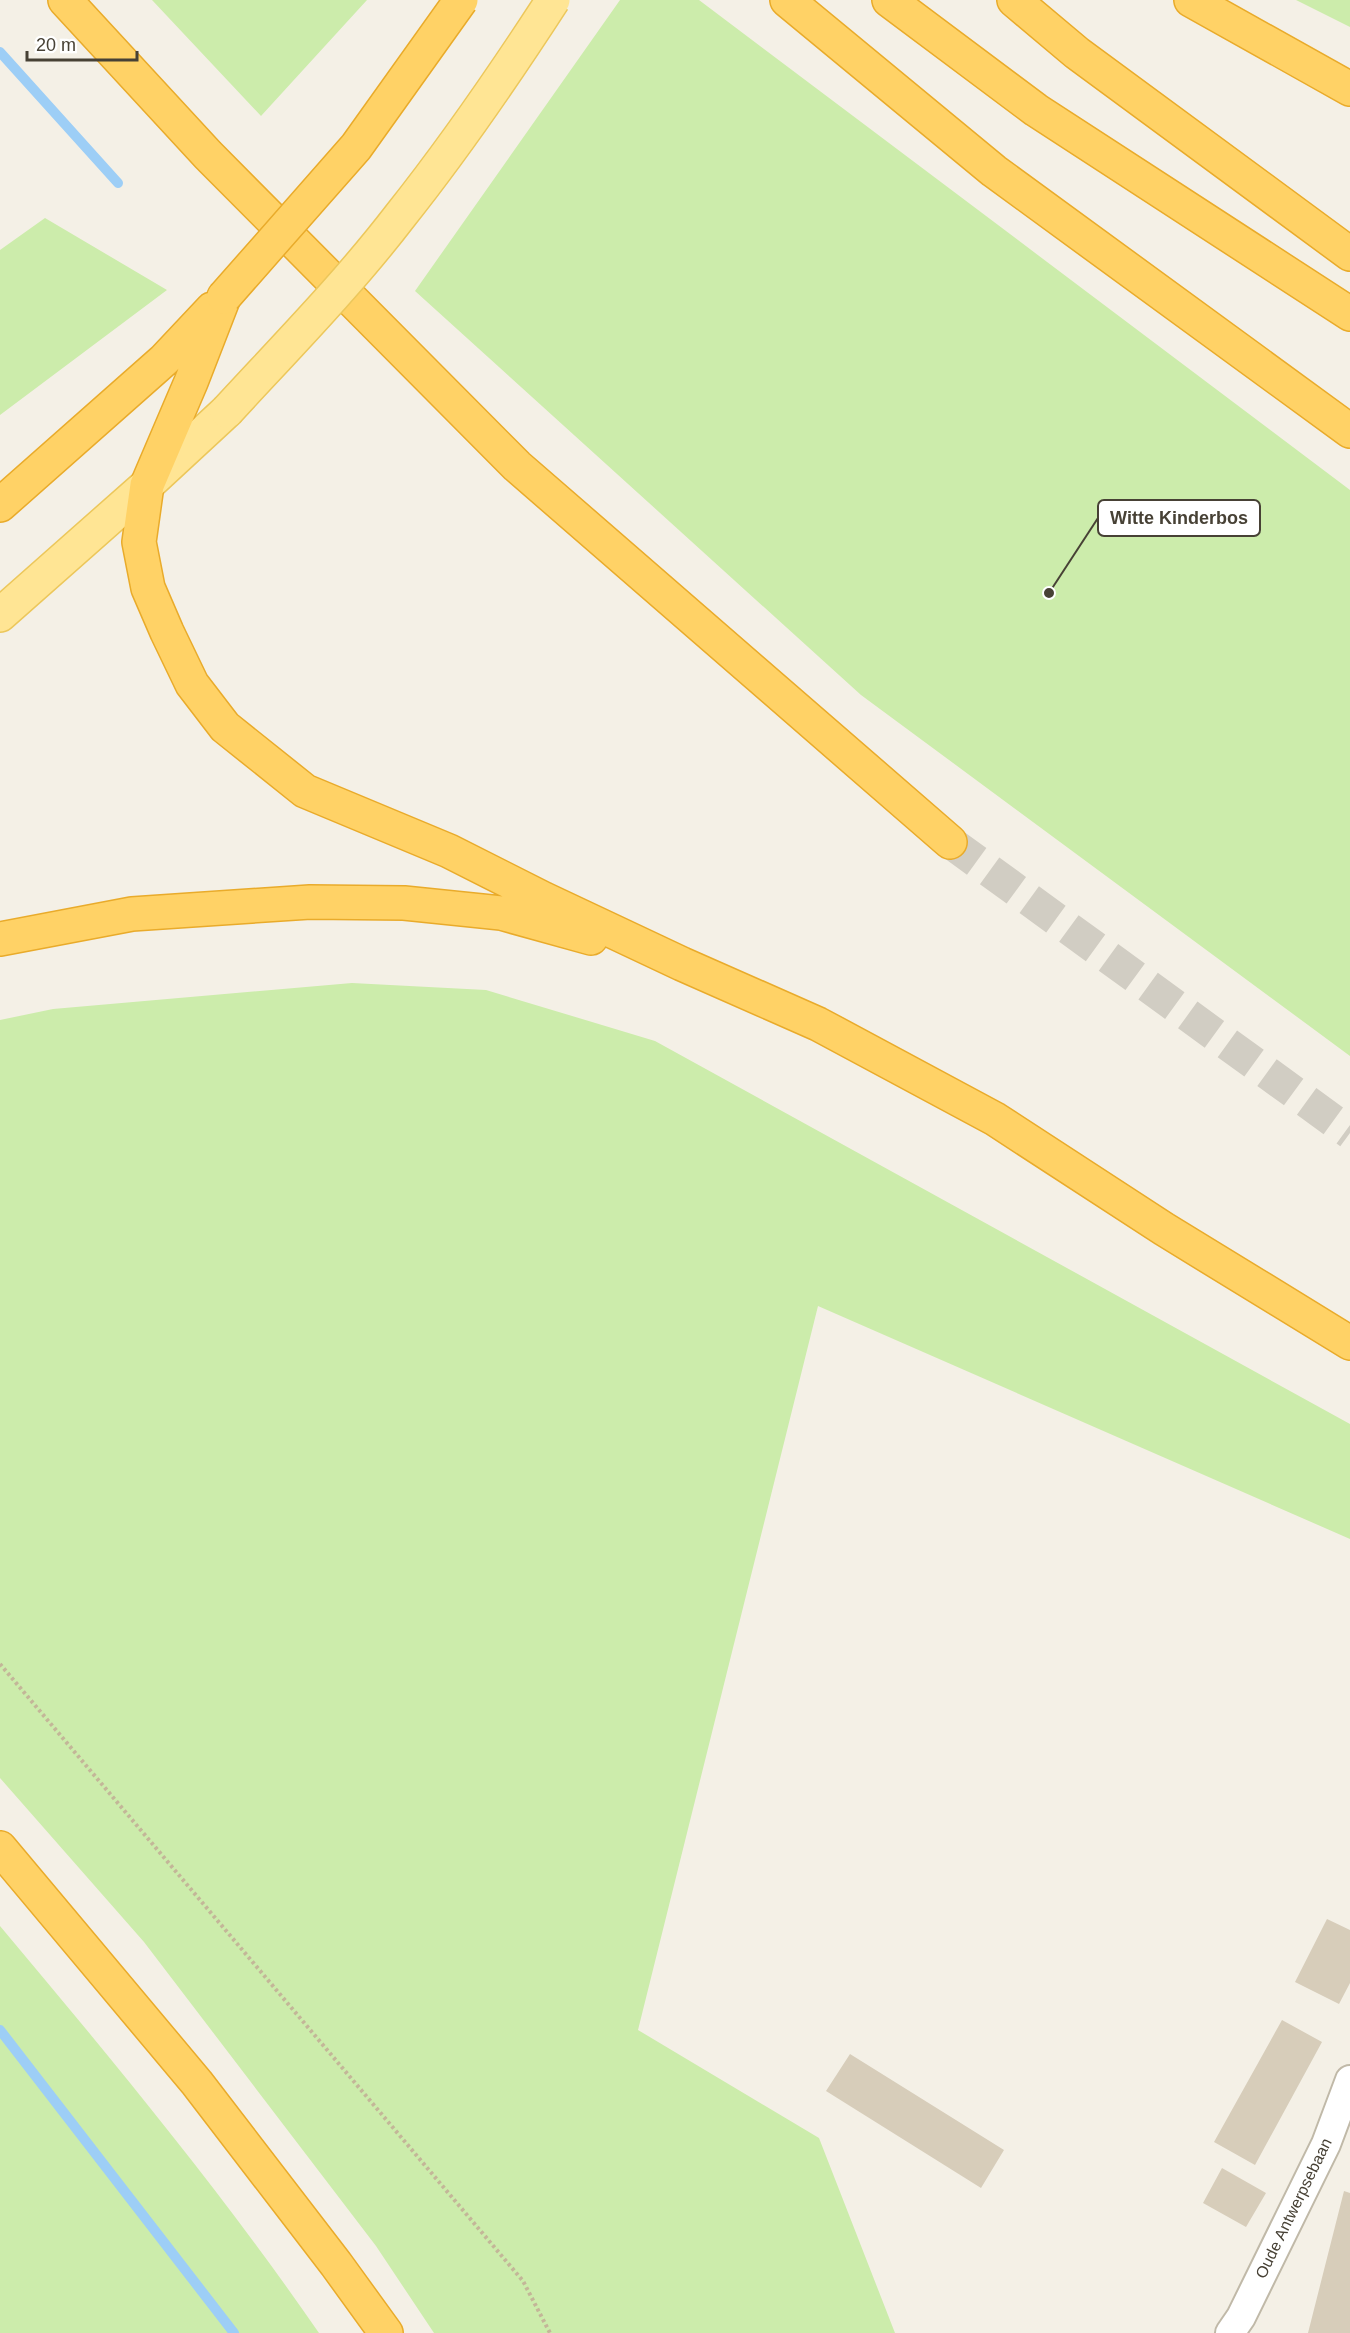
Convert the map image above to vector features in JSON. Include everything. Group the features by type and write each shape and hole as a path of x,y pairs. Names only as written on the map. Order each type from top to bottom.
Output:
{"highway":[{"path":"64,0 208,155 517,466 950,842"},
{"path":"0,506 164,360 224,297 356,147 460,0"},
{"path":"787,0 994,171 1350,431"},
{"path":"889,0 1036,110 1350,314"},
{"path":"1014,0 1077,53 1350,254"},
{"path":"1191,0 1350,89"},
{"path":"224,297 147,485 139,542 148,588 192,684 225,727 305,791 449,851 682,964 818,1024 995,1119 1164,1228 1350,1343"},
{"path":"0,939 132,914 310,902 404,903 501,913 682,964"},
{"path":"0,1848 197,2083 386,2333"}],"main road":[{"path":"0,615 227,411 313,319 400,217 509,67 554,0"}],"street":[{"name":"Oude Antwerpsebaan","path":"1230,2333 1326,2144 1350,2080"}],"path":[{"path":"0,1664 523,2281 550,2333"}],"green space":[{"path":"152,0 367,0 261,116"},
{"path":"620,0 699,0 1350,490 1350,1056 861,695 415,291"},
{"path":"1296,0 1350,0 1350,27"},
{"path":"45,218 167,290 0,415 0,250"},
{"path":"352,983 486,990 655,1041 1350,1424 1350,1539 818,1306 638,2030 819,2138 895,2333 434,2333 376,2246 144,1942 0,1778 0,1020 53,1009"},
{"path":"0,1926 124,2075 204,2177 319,2333 0,2333"}],"building":[{"path":"1327,1919 1350,1930 1350,1983 1339,2004 1295,1982"},
{"path":"1282,2020 1322,2042 1255,2165 1214,2142"},
{"path":"850,2054 1004,2150 981,2188 826,2091"},
{"path":"1222,2168 1266,2193 1246,2227 1203,2203"},
{"path":"1344,2191 1350,2193 1350,2333 1308,2333"}],"waterway":[{"path":"0,52 118,183"},
{"path":"0,2030 234,2333"}],"tunnel":[{"path":"950,842 1350,1133"}],"place":[{"name":"Witte Kinderbos","path":"1049,593"}]}
